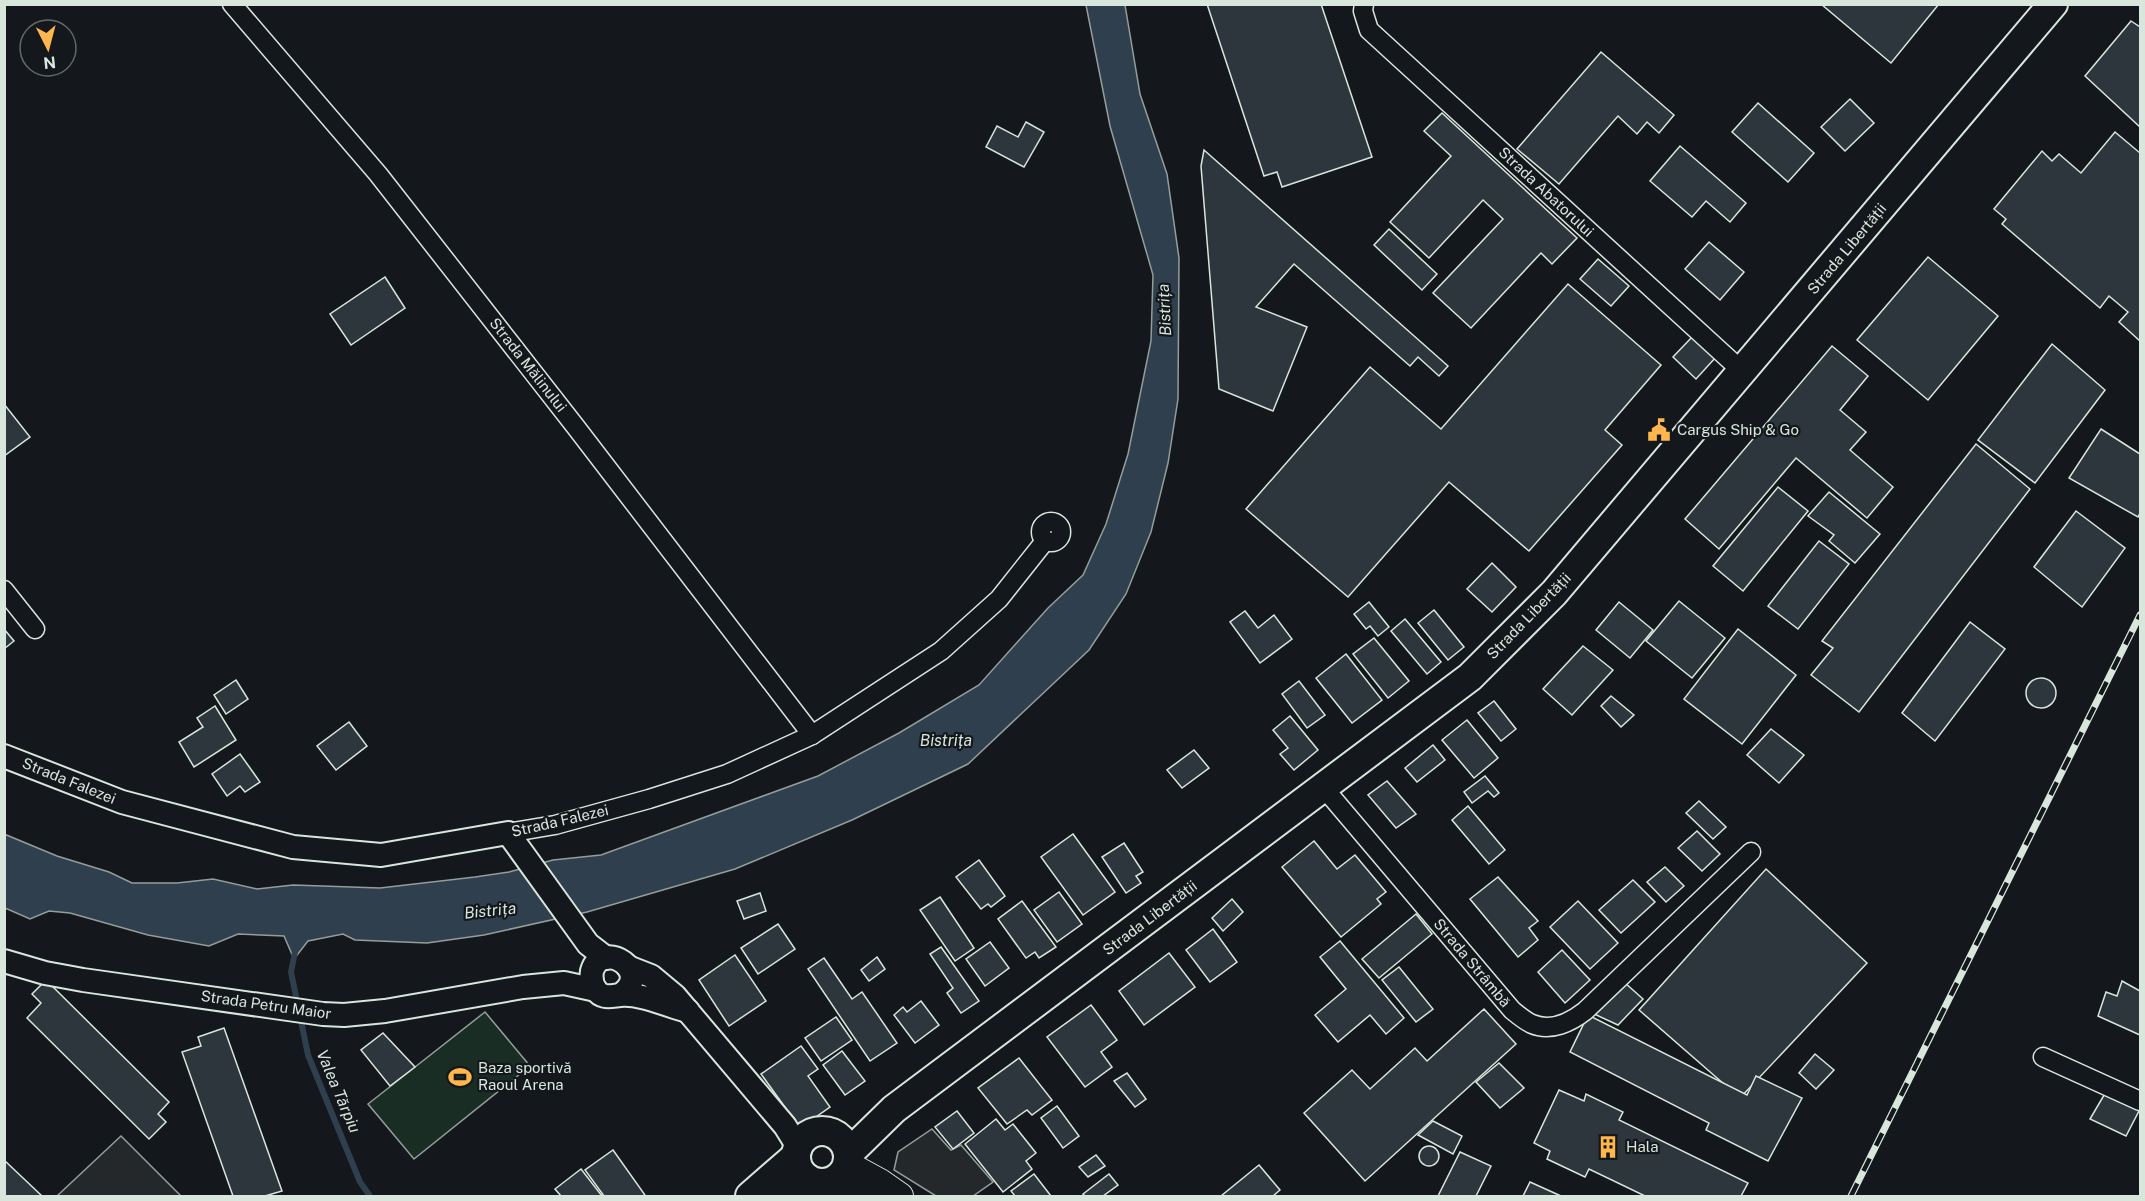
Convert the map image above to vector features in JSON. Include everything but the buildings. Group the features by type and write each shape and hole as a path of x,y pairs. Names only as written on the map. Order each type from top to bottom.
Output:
{"main road":[{"name":"Strada Libertății","path":"750,1197 817,1153 894,1109 1470,676 1554,593 2053,4"},
{"name":"Strada Libertății","path":"785,1197 817,1153"},
{"path":"817,1153 886,1197"},
{"path":"817,1153 880,1182 900,1197"}],"street":[{"name":"Strada Mălinului","path":"232,4 378,174 812,735"},
{"name":"Strada Abatorului","path":"1364,4 1363,11 1370,30 1743,372"},
{"name":"Strada Falezei","path":"4,756 122,802 293,847 381,855 514,842 555,825 727,774 812,735 941,651 999,599 1045,540"},
{"path":"4,590 35,629"},
{"name":"Strada Strâmbă","path":"1324,788 1512,1010 1532,1024 1548,1027 1572,1021 1585,1011 1751,852"},
{"path":"514,842 593,961 607,997 620,995 641,998 688,1011"},
{"path":"593,961 618,958 628,967 651,976 675,996 817,1153"},
{"name":"Strada Petru Maior","path":"4,961 45,973 83,980 344,1015 385,1011 523,987 564,983 593,961"},
{"path":"620,995 629,986 631,973 628,967"},
{"path":"2043,1057 2140,1101"}],"green space":[{"name":"Baza sportivă Raoul Arena","path":"485,1012 530,1066 414,1159 368,1104"}],"shaded area":[{"path":"932,1129 951,1150 961,1145 993,1182 973,1196 936,1196 894,1170 898,1152"},
{"path":"121,1136 181,1196 57,1196"}],"water":[{"name":"Bistrița","path":"1086,5 1125,5 1140,94 1167,174 1179,258 1178,399 1168,463 1151,532 1126,594 1089,650 968,764 852,820 735,869 587,912 484,935 427,943 355,940 343,934 308,941 294,959 284,936 238,934 209,946 148,935 70,913 49,911 30,919 5,908 4,834 57,856 109,872 132,883 177,883 213,879 257,889 293,885 380,888 509,872 553,860 601,855 818,776 899,733 979,685 1048,608 1083,575 1106,524 1128,454 1151,341 1153,275 1110,126"}],"waterway":[{"name":"Valea Tărpiu","path":"295,952 291,972 298,1006"},
{"name":"Valea Tărpiu","path":"300,1016 308,1055 360,1182 370,1196"}],"railway":[{"path":"1851,1196 2140,615"}],"place":[{"name":"Cargus Ship & Go","path":"1659,430"},
{"name":"Baza sportivă Raoul Arena","path":"460,1077"},
{"name":"Hala","path":"1608,1147"}]}
